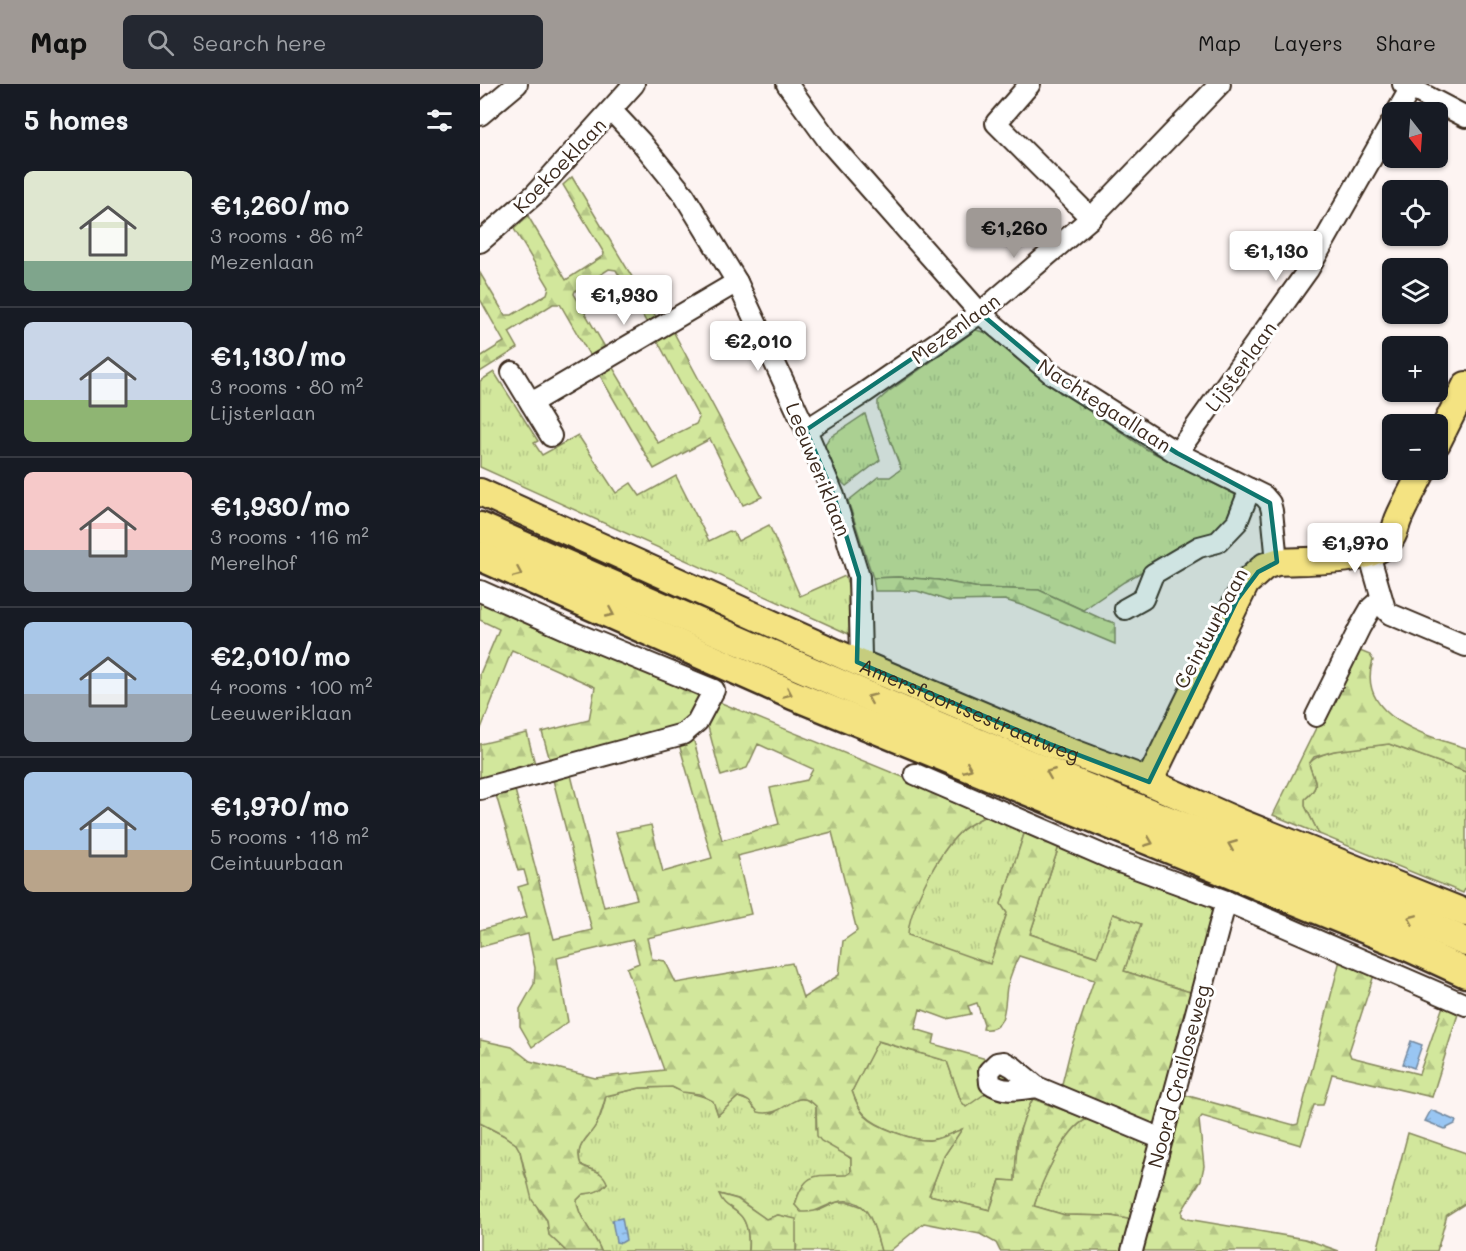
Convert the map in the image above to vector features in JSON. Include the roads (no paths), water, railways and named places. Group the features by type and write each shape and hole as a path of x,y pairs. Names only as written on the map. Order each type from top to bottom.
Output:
{"highway":[{"path":"480,527 766,654 1045,771 1466,942"},
{"path":"480,556 793,696 1394,941 1466,973"}],"main road":[{"path":"1448,421 1466,385"},
{"path":"1276,553 1351,543 1367,547 1397,522 1418,480"},
{"name":"Amersfoortsestraatweg","path":"480,492 857,662 1050,744 1142,779 1239,822 1466,913"},
{"name":"Ceintuurbaan","path":"1142,779 1240,594 1246,584 1265,567 1276,553"}],"street":[{"path":"480,115 517,84"},
{"name":"Koekoeklaan","path":"480,242 535,194 634,84"},
{"path":"1030,84 996,123 1091,218"},
{"name":"Mezenlaan","path":"806,430 980,313 1091,218 1220,84"},
{"name":"Nachtegaallaan","path":"790,85 830,143 980,313 1051,373 1177,453 1264,496 1270,504 1276,553"},
{"path":"1401,102 1409,85 1466,117"},
{"name":"Leeuweriklaan","path":"612,111 641,142 684,195 737,282 806,430 834,496 859,577 861,656 857,662"},
{"name":"Lijsterlaan","path":"1177,453 1308,270 1382,140"},
{"path":"531,403 737,282"},
{"path":"512,372 551,436"},
{"path":"1125,609 1143,599 1153,574 1199,547 1218,542 1236,522 1250,489"},
{"path":"1367,547 1385,609 1390,614 1466,646"},
{"path":"480,591 714,690 697,722 683,734 480,789"},
{"path":"1316,716 1360,627 1371,608 1382,599"},
{"path":"915,774 1114,860 1226,900 1466,1005"},
{"name":"Noord Crailoseweg","path":"1132,1251 1226,900"},
{"path":"1037,1087 1162,1139"}],"water":[{"path":"1411,1041 1422,1045 1414,1068 1403,1064"},
{"path":"1431,1110 1456,1121 1455,1124 1445,1129 1425,1121"},
{"path":"622,1218 626,1240 621,1243 616,1242 612,1220"}]}
